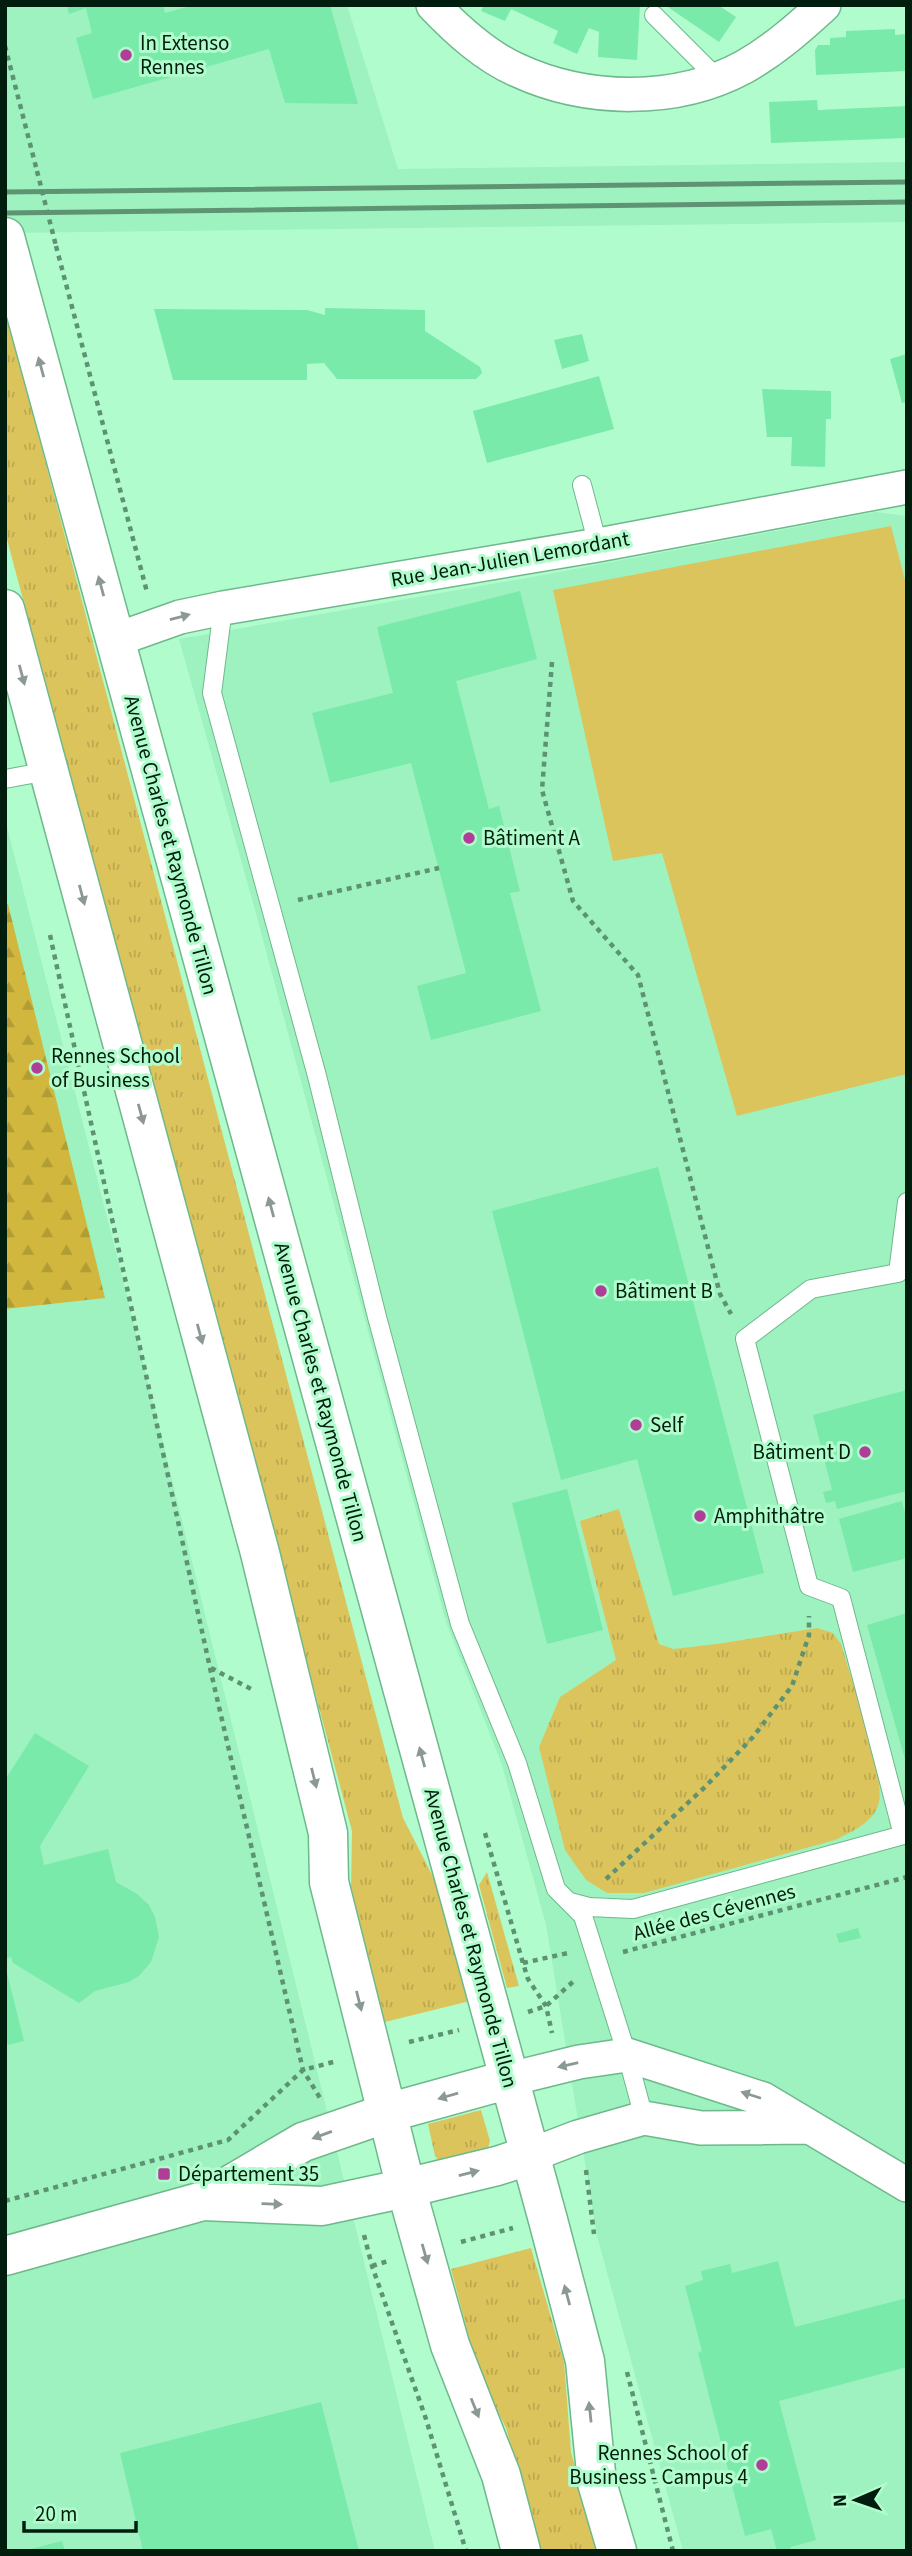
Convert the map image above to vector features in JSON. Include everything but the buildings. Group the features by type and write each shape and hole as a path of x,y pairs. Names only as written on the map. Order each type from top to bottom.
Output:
{"main road":[{"name":"Avenue Charles et Raymonde Tillon","path":"6,241 531,2155 585,2361 597,2483 617,2551"},
{"path":"5,609 260,1553 328,1833 329,1882 406,2188 450,2345 501,2475 521,2551"},
{"path":"5,2256 204,2201 303,2142 387,2113 510,2079"},
{"path":"204,2201 322,2206 497,2166 531,2155"}],"street":[{"path":"433,5 455,28 515,70 546,82 614,95 647,95 717,78 742,68 773,50 824,5"},
{"name":"Rue Jean-Julien Lemordant","path":"115,640 180,617 223,608 585,547 907,487"},
{"path":"510,2079 560,2066 627,2055 763,2099 907,2185"},
{"path":"531,2155 578,2137 644,2118 701,2128 812,2127"}],"lane":[{"path":"654,15 717,78"},
{"path":"582,485 585,547"},
{"path":"223,608 212,694 317,1076 380,1330 460,1624 517,1763 556,1889 583,1916 644,2118"},
{"path":"5,779 48,771"},
{"path":"570,1902 589,1907 633,1909 905,1835 841,1598 809,1586 746,1339 811,1289 898,1273 907,1202"}],"path":[{"path":"5,46 56,246"},
{"path":"552,662 542,790 573,901 638,975 720,1294 746,1339"},
{"path":"270,906 439,868"},
{"path":"50,934 214,1681 303,2070 339,2129"},
{"path":"570,1902 612,1875 705,1787 753,1737 792,1686 809,1634 809,1586"},
{"name":"Allée des Cévennes","path":"546,2006 595,1954 907,1877"},
{"path":"560,2066 546,2006 528,1979 523,1963 595,1954"},
{"path":"5,2201 228,2140 303,2070 546,2006"},
{"path":"578,2137 589,2178 595,2241"},
{"path":"356,2200 372,2266 426,2419 466,2551"},
{"path":"372,2266 591,2208"},
{"path":"626,2368 673,2551"}],"shaded area":[{"path":"5,5 347,5 398,169 907,162 907,222 5,233"},
{"path":"876,512 907,516 907,2551 683,2551 597,2236 546,1925 502,1765 446,1622 255,910 179,639 543,575"},
{"path":"5,819 119,1264 435,2551 5,2551"}],"green space":[{"path":"5,309 403,1818 444,1898 470,2001 385,2022 351,1887 352,1831 5,532"},
{"path":"891,526 907,588 907,1074 737,1116 662,853 613,861 553,590"},
{"name":"Rennes School of Business","path":"5,903 8,904 105,1298 5,1309"},
{"path":"619,1509 659,1644 673,1649 817,1628 833,1633 841,1644 877,1770 879,1802 873,1815 862,1826 835,1840 644,1893 607,1893 586,1880 565,1850 539,1747 560,1697 616,1660 580,1521"},
{"path":"487,1872 519,1986 507,1988 479,1885"},
{"path":"481,2110 490,2141 488,2148 440,2162 435,2156 428,2124"},
{"path":"531,2248 564,2362 571,2452 598,2551 540,2551 506,2428 478,2372 451,2269"}],"railway":[{"path":"5,192 907,182"},
{"path":"5,213 907,202"}],"place":[{"name":"In Extenso Rennes","path":"126,55"},
{"name":"Bâtiment A","path":"469,838"},
{"name":"Rennes School of Business","path":"37,1068"},
{"name":"Bâtiment B","path":"601,1291"},
{"name":"Self","path":"636,1425"},
{"name":"Bâtiment D","path":"865,1452"},
{"name":"Amphithâtre","path":"700,1516"},
{"name":"Département 35","path":"164,2174"},
{"name":"Rennes School of Business - Campus 4","path":"762,2465"}]}
